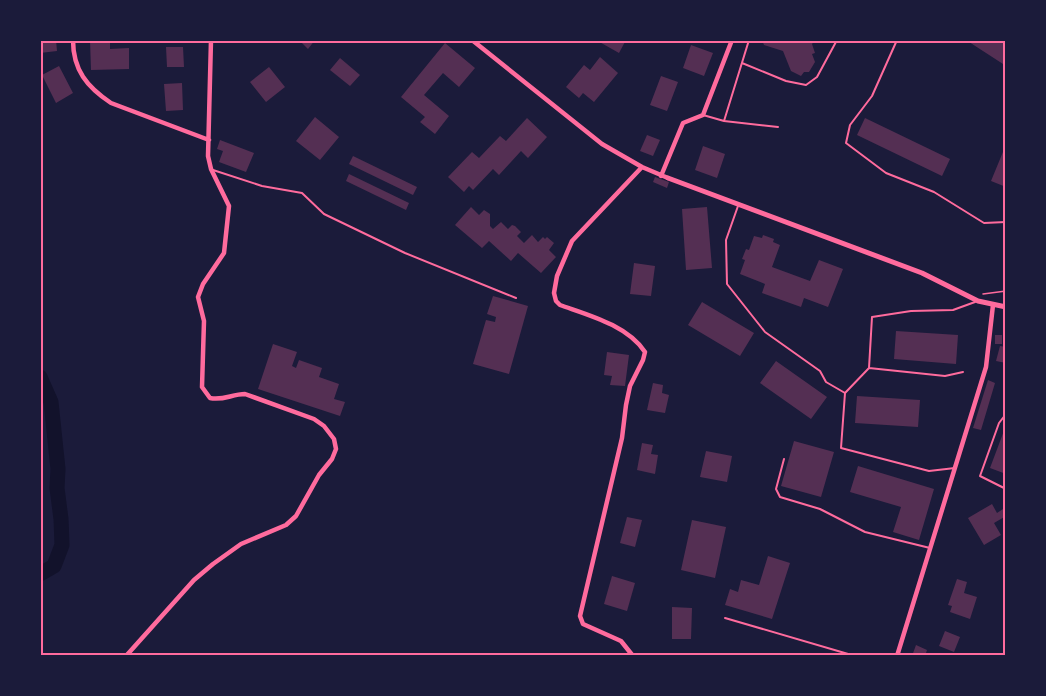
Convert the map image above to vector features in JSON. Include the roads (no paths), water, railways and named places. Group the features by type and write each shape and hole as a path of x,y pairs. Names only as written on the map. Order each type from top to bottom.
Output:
{"street":[{"path":"73,40 76,64 80,73 100,96 111,103 209,140"},
{"path":"126,656 194,580 213,564 241,544 286,525 296,516 319,475 332,459 336,448 334,439 324,426 314,419 245,394 233,394 219,400 210,398 202,387 204,321 198,297 203,284 224,253 229,206 211,169 208,156 211,40"},
{"path":"472,40 602,144 642,167 922,273 975,299 1005,307"},
{"path":"661,176 683,123 703,115 732,40"},
{"path":"633,656 621,641 583,624 580,616 622,438 630,386 645,352 634,339 617,328 560,305 554,293 572,241 642,167"},
{"path":"897,654 986,367 993,305"}],"lane":[{"path":"724,121 749,40"},
{"path":"742,63 786,81 806,85 817,77 837,40"},
{"path":"897,40 872,96 850,125 846,143 886,173 934,192 984,223 1005,222"},
{"path":"703,115 724,121 778,127"},
{"path":"211,169 262,186 302,193 324,214 405,253 516,298"},
{"path":"739,204 726,240 727,284 765,332 820,371 826,382 845,393"},
{"path":"955,468 929,471 841,448 845,393 869,368 872,317 911,311 953,310 975,299"},
{"path":"869,368 945,376 963,372"},
{"path":"1005,414 999,423 980,476 1005,489"},
{"path":"784,459 776,489 780,497 820,508 865,532 897,542 930,548"},
{"path":"725,618 855,656"},
{"path":"897,654 904,656"}],"waterway":[{"path":"40,377 51,402 58,469 57,488 62,545 54,566 40,574"}]}
